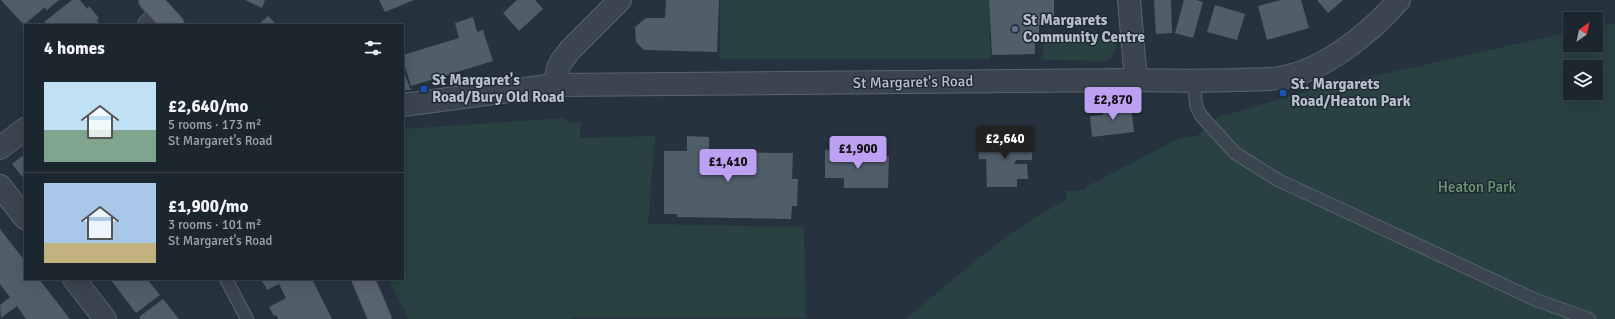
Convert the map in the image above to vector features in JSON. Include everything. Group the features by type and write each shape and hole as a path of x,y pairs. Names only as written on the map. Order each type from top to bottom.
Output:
{"main road":[{"path":"363,280 380,319"}],"street":[{"path":"555,85 558,68 570,50 620,0"},
{"path":"1129,0 1136,80"},
{"name":"St Margaret's Road","path":"404,105 555,85 1136,80 1194,81 1279,78 1318,66 1363,34 1388,13 1399,0"},
{"path":"0,148 24,130"},
{"path":"0,186 24,217"},
{"path":"75,280 105,319"}],"lane":[{"path":"1194,81 1196,105 1200,114 1205,120 1235,153 1278,180 1536,300 1589,319"},
{"path":"227,280 247,319"}],"green space":[{"path":"720,0 989,0 990,59 720,59"},
{"name":"Heaton Park","path":"1615,23 1615,319 906,319 963,271 1003,240 1044,212 1066,200 1066,191 1085,190 1086,187 1180,138 1197,136 1218,117 1312,90 1563,34 1563,52 1603,52 1603,26"},
{"path":"1117,36 1115,50 1107,61 1043,60 1044,37"},
{"path":"564,118 569,123 581,123 580,138 655,136 648,224 804,227 806,318 571,317 571,319 409,319 389,280 404,280 404,129"}],"building":[{"path":"1,0 59,0 47,10 45,7 24,25"},
{"path":"72,0 80,0 87,9 89,6 99,18 97,20 99,24 46,24 44,22"},
{"path":"245,0 265,0 262,8"},
{"path":"379,0 414,0 385,12"},
{"path":"517,0 535,0 543,9 519,31 503,13"},
{"path":"666,0 719,0 717,52 644,50 636,42 635,27 646,18 665,18"},
{"name":"St Margarets Community Centre","path":"989,0 1054,0 1054,25 1039,25 1039,33 1035,33 1035,54 992,55"},
{"path":"1154,0 1171,0 1172,33 1156,34"},
{"path":"1184,0 1196,0 1203,2 1193,38 1175,33"},
{"path":"1281,0 1301,0 1309,28 1267,40 1258,6"},
{"path":"1317,0 1343,0 1328,13"},
{"path":"1215,5 1245,14 1237,40 1207,32"},
{"path":"268,16 275,23 274,24 259,24"},
{"path":"473,17 477,32 483,30 493,61 411,86 404,63 404,55 459,38 455,23"},
{"path":"404,72 411,90 404,90"},
{"path":"1131,104 1134,132 1092,137 1090,116 1103,115 1102,107"},
{"path":"687,136 709,137 709,152 793,153 792,179 798,179 797,206 792,206 791,219 677,217 677,214 664,214 664,151 687,151"},
{"path":"1032,138 1032,160 1016,160 1014,164 1027,164 1028,179 1017,179 1017,187 987,187 986,159 979,159 978,139"},
{"path":"825,150 843,151 843,155 889,156 888,188 844,188 844,178 825,178"},
{"path":"24,155 24,179 12,164"},
{"path":"0,229 24,260 24,280 40,280 70,319 26,319 17,306 1,318 0,305 10,297 0,284"},
{"path":"111,280 148,280 160,295 136,313"},
{"path":"262,280 312,280 332,319 278,319 276,315 274,316 269,307 286,298 279,284 267,290"},
{"path":"163,299 179,319 141,319 139,317"}],"place":[{"name":"St Margarets Community Centre","path":"1015,29"},
{"name":"St Margaret's Road/Bury Old Road","path":"424,89"},
{"name":"St. Margarets Road/Heaton Park","path":"1283,93"}]}
